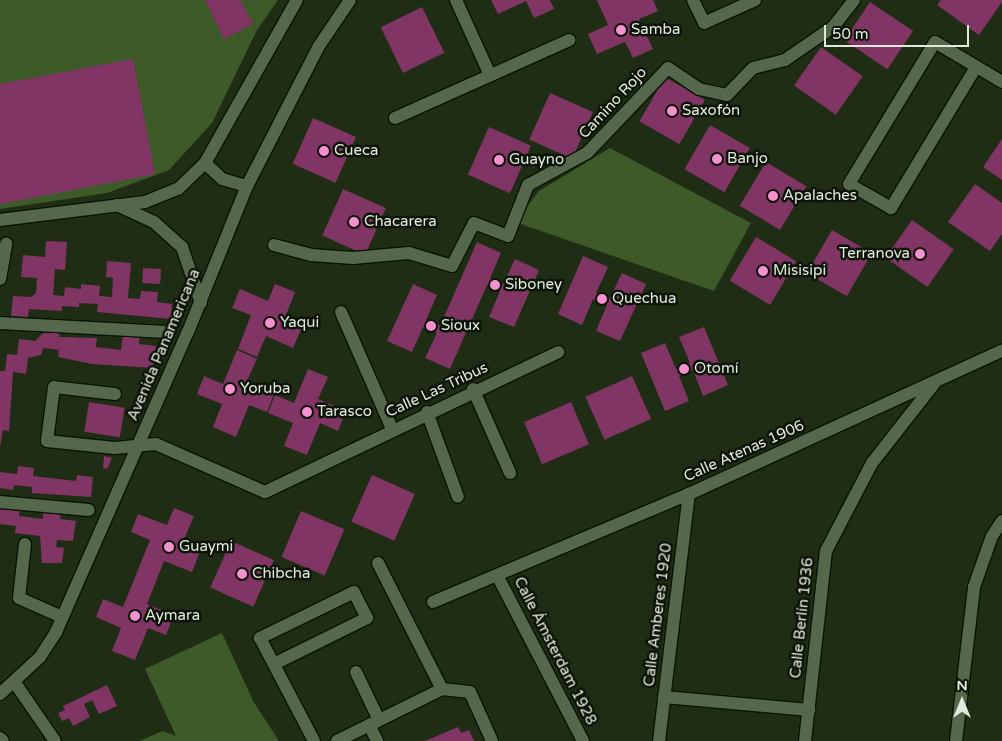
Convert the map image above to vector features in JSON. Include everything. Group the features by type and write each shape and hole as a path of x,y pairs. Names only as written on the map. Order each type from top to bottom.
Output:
{"street":[{"path":"0,220 117,205 164,196 192,179 205,163 297,0"},
{"name":"Avenida Panamericana","path":"0,694 15,683 40,657 62,617 201,303 247,186 319,46 350,0"},
{"path":"456,0 490,75"},
{"path":"693,0 704,23 755,0"},
{"name":"Camino Rojo","path":"274,245 310,255 353,258 409,253 452,266 474,223 508,236 528,185 587,153 668,68 698,89 727,94 753,68 785,60 833,27 854,0"},
{"path":"395,118 569,40"},
{"path":"976,67 891,208 849,184 934,42 1002,82"},
{"path":"205,163 222,179 247,186"},
{"path":"117,205 154,222 182,247 201,303"},
{"path":"0,279 6,244"},
{"path":"341,312 392,429"},
{"path":"0,323 166,332"},
{"name":"Calle Atenas 1906","path":"433,602 689,494 1002,351"},
{"name":"Calle Las Tribus","path":"139,445 156,444 265,492 473,389 558,352"},
{"name":"Calle Berlín 1936","path":"805,741 826,551 872,463 936,382"},
{"path":"115,394 54,387 47,440 115,448 139,445"},
{"path":"473,389 510,473"},
{"path":"428,412 458,497"},
{"name":"Calle Amberes 1920","path":"659,741 689,494"},
{"path":"0,502 89,510"},
{"path":"956,741 974,588 992,536 1002,521"},
{"path":"25,544 19,598 62,617"},
{"path":"378,563 442,689"},
{"name":"Calle Ámsterdam 1928","path":"498,576 582,741"},
{"path":"274,664 367,618 354,592 260,638 314,741"},
{"path":"356,672 374,722 377,741"},
{"path":"15,683 55,741"},
{"path":"337,741 442,689 470,692 492,741"},
{"path":"664,697 809,710"},
{"path":"0,738 4,741"}],"green space":[{"path":"0,0 278,0 257,30 212,123 169,170 107,193 0,209"},
{"path":"610,148 751,223 714,291 515,222 539,191"},
{"path":"222,633 253,701 279,741 140,741 162,731 176,736 145,669"}],"building":[{"path":"205,0 240,0 253,24 224,39"},
{"path":"491,0 550,0 554,9 534,18 526,1 498,14"},
{"name":"Samba","path":"597,0 653,0 658,11 639,19 653,49 633,58 625,42 597,54 588,34 608,25"},
{"path":"941,0 1002,0 1002,2 979,35 937,5"},
{"path":"870,2 913,31 887,69 844,40"},
{"path":"422,7 444,53 403,73 381,27"},
{"path":"821,47 863,76 836,115 794,86"},
{"path":"133,59 155,174 0,204 0,84"},
{"name":"Saxofón","path":"665,77 705,100 679,144 640,121"},
{"path":"550,93 593,112 572,159 529,140"},
{"name":"Cueca","path":"313,118 356,137 336,183 293,164"},
{"name":"Banjo","path":"710,125 750,148 724,192 684,169"},
{"name":"Guayno","path":"489,127 531,146 510,193 468,175"},
{"path":"1002,139 1002,180 983,167"},
{"name":"Apalaches","path":"766,162 806,186 780,230 740,206"},
{"path":"975,184 1002,203 1002,234 990,251 948,222"},
{"name":"Chacarera","path":"343,189 386,208 365,255 322,236"},
{"name":"Terranova","path":"912,220 954,249 927,287 886,258"},
{"path":"832,230 872,253 847,296 807,273"},
{"name":"Misisipi","path":"756,237 796,261 770,305 730,281"},
{"path":"46,241 67,242 65,270 55,269 53,295 64,296 65,287 81,289 81,284 100,286 99,296 112,297 113,278 106,277 107,261 131,263 128,298 140,299 141,291 158,292 157,302 172,304 171,319 97,312 98,304 79,303 79,307 62,306 62,311 29,309 28,317 11,316 13,296 31,297 36,293 37,278 21,277 23,255 45,257"},
{"path":"477,242 501,253 490,278 503,285 515,259 539,270 514,327 489,317 500,291 487,285 450,369 425,358 437,333 423,327 412,352 387,341 413,284 437,295 426,320 440,326"},
{"name":"Quechua","path":"583,256 608,267 596,293 610,298 622,273 646,284 620,341 596,331 607,305 593,299 582,325 558,314"},
{"path":"143,268 161,269 160,284 142,283"},
{"name":"Yaqui","path":"275,284 295,292 284,320 302,327 293,348 266,336 257,357 238,349 251,315 232,308 240,289 268,301"},
{"name":"Otomí","path":"704,327 728,385 703,396 693,370 679,376 689,401 665,411 641,353 665,343 676,369 690,363 679,337"},
{"path":"45,331 60,332 59,337 97,338 96,347 121,350 123,334 140,336 139,344 156,346 153,368 92,364 58,357 59,350 43,348 41,355 28,358 26,374 13,372 9,431 3,430 0,447 0,371 5,371 7,354 17,355 19,339 35,341"},
{"name":"Yoruba","path":"237,350 257,359 246,383 274,394 267,412 249,405 236,437 213,427 222,404 197,394 204,376 223,384"},
{"name":"Tarasco","path":"308,369 328,377 318,399 346,411 338,431 320,423 307,455 284,446 293,423 268,413 275,395 294,403"},
{"path":"632,376 651,419 605,440 585,397"},
{"path":"89,402 125,408 120,437 84,432"},
{"path":"571,402 589,444 542,464 524,422"},
{"path":"104,456 112,458 107,469 103,468"},
{"path":"18,466 34,468 33,476 76,481 77,475 93,477 91,497 32,493 32,487 14,485 13,490 0,488 0,472 17,474"},
{"path":"372,475 415,494 394,541 351,522"},
{"path":"0,507 20,507 19,516 43,519 43,511 61,513 60,519 76,521 73,541 57,540 56,547 64,548 62,563 42,563 40,536 15,533 16,526 0,524"},
{"path":"174,508 194,516 182,544 200,551 192,572 164,561 147,604 174,615 166,635 148,628 135,660 112,651 121,628 96,617 103,599 123,607 150,540 131,532 138,514 167,525"},
{"path":"301,511 344,529 325,575 281,557"},
{"name":"Chibcha","path":"231,541 274,560 253,607 210,588"},
{"path":"107,685 117,706 99,714 92,700 84,704 90,717 73,726 69,718 62,721 58,713 65,710 63,706"},
{"path":"458,727 461,733 469,730 474,741 425,741"}],"place":[{"name":"Samba","path":"621,30"},
{"name":"Saxofón","path":"672,111"},
{"name":"Cueca","path":"324,151"},
{"name":"Banjo","path":"717,159"},
{"name":"Guayno","path":"499,160"},
{"name":"Apalaches","path":"773,196"},
{"name":"Chacarera","path":"354,222"},
{"name":"Terranova","path":"920,254"},
{"name":"Misisipi","path":"763,271"},
{"name":"Siboney","path":"495,285"},
{"name":"Quechua","path":"602,299"},
{"name":"Yaqui","path":"270,323"},
{"name":"Sioux","path":"431,326"},
{"name":"Otomí","path":"684,369"},
{"name":"Yoruba","path":"230,389"},
{"name":"Tarasco","path":"307,412"},
{"name":"Guaymi","path":"169,547"},
{"name":"Chibcha","path":"242,574"},
{"name":"Aymara","path":"135,616"}]}
